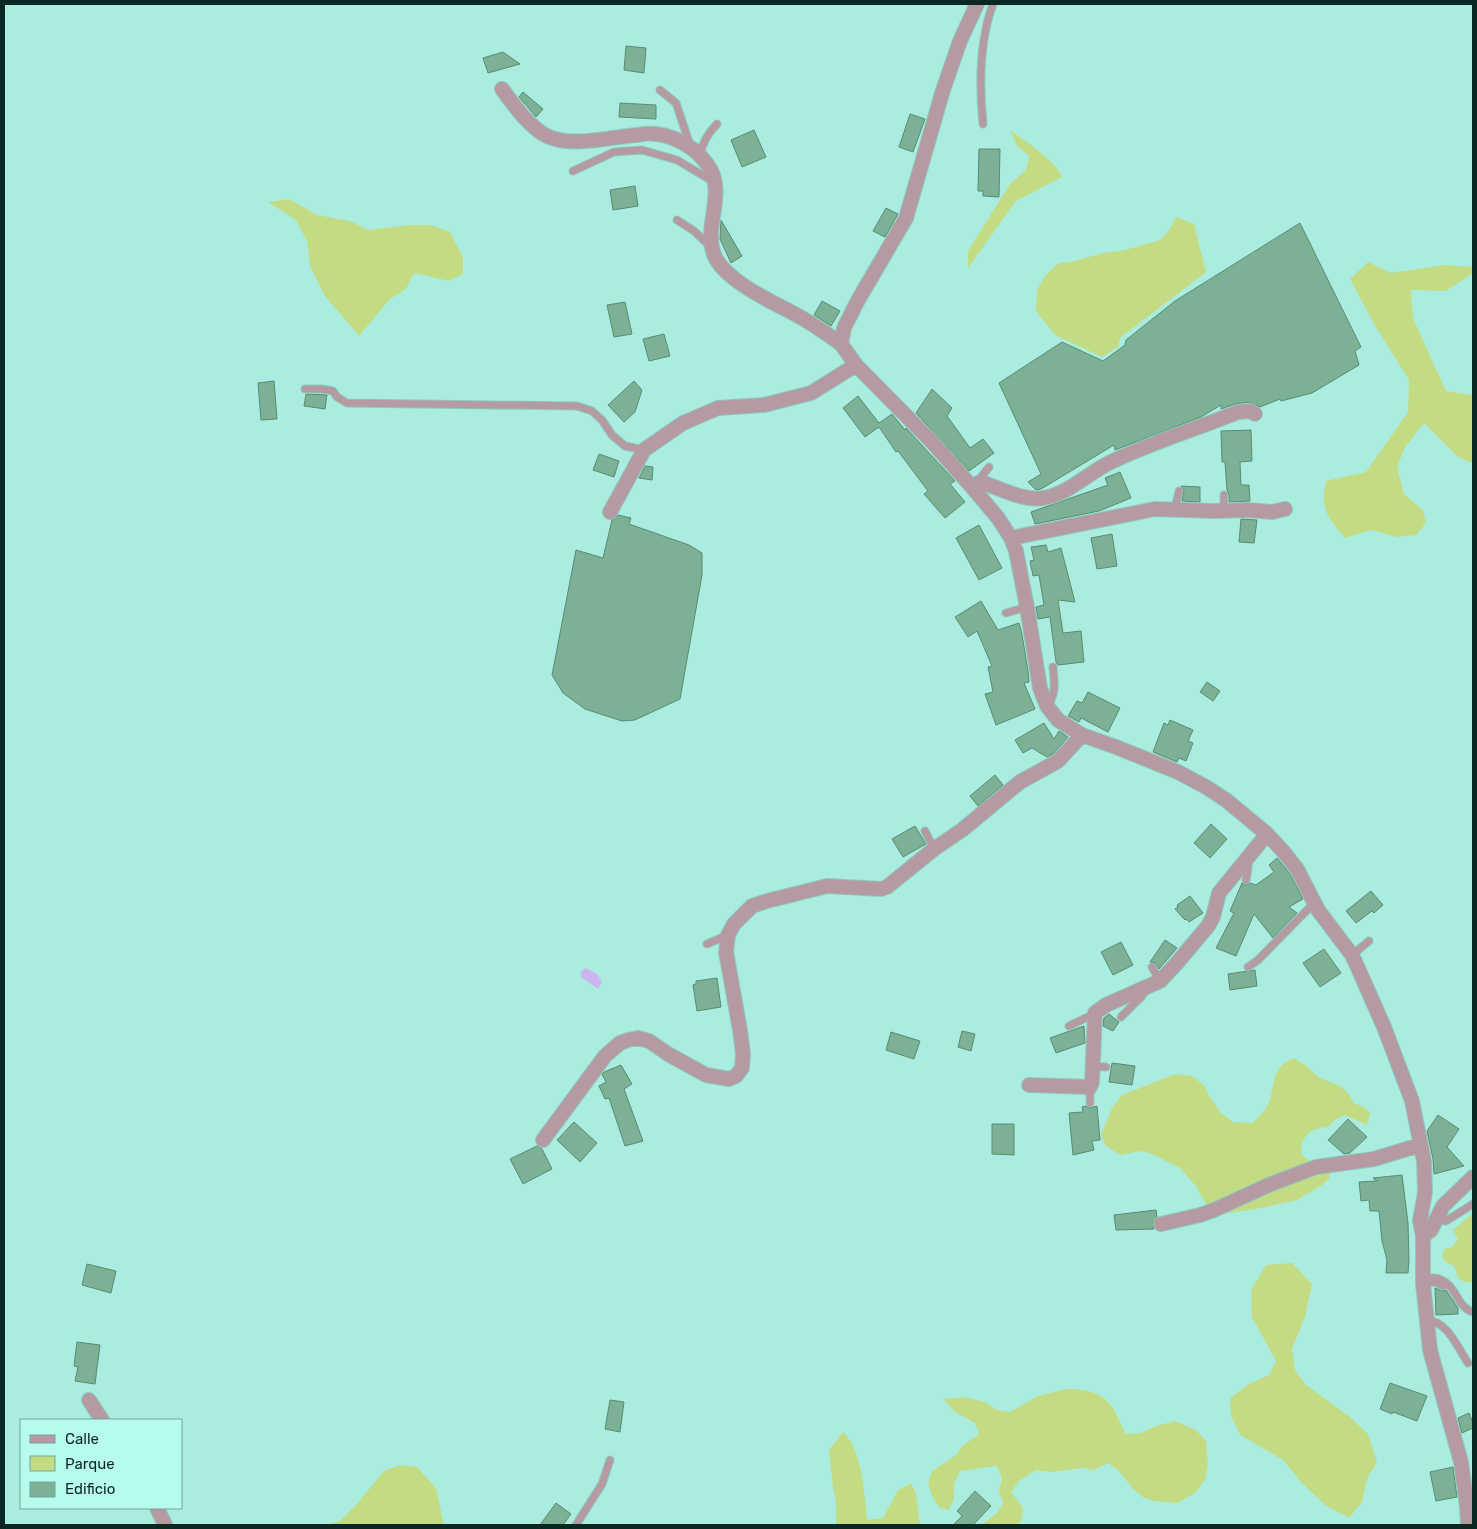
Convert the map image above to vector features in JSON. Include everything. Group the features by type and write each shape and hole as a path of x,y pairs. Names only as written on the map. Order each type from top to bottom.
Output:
{"street":[{"path":"841,344 844,328 857,302 906,218 946,82 960,41 977,4"},
{"path":"502,90 520,113 545,135 562,141 655,134 672,138 696,151 714,177 716,204 710,247 717,261 756,294 820,329 841,344 856,365 976,484 1011,538 1016,551 1027,607 1040,688 1047,706 1058,720 1082,735 1155,762 1206,787 1226,800 1266,834 1282,850 1297,870 1314,903 1352,955 1384,1026 1412,1101 1424,1160 1425,1175 1425,1192 1420,1221 1423,1236 1423,1281 1426,1320 1430,1350 1461,1462 1470,1507 1468,1525"},
{"path":"610,512 644,450 683,423 718,408 764,405 812,393 856,365"},
{"path":"976,484 1032,499 1045,498 1073,486 1098,468 1148,446 1238,412 1250,411 1255,414"},
{"path":"1011,538 1155,509 1272,512 1285,510"},
{"path":"543,1140 605,1056 620,1043 628,1040 638,1038 649,1041 706,1075 729,1079 736,1076 742,1068 742,1053 740,1030 726,952 728,935 734,924 752,906 828,886 881,889 887,887 934,849 962,830 1020,782 1058,761 1082,735"},
{"path":"1029,1085 1090,1087 1099,1066 1095,1013 1106,1005 1154,984 1208,926 1213,917 1219,893 1266,834"},
{"path":"1161,1224 1200,1216 1316,1166 1374,1159 1420,1145"},
{"path":"1423,1236 1431,1230 1447,1201 1473,1177"},
{"path":"89,1400 101,1419"},
{"path":"157,1509 165,1525"}],"lane":[{"path":"983,124 980,91 983,51 988,19 993,4"},
{"path":"660,90 676,103 696,151 708,133 717,124"},
{"path":"573,171 614,152 642,150 676,160 715,183"},
{"path":"677,220 694,231 710,247"},
{"path":"306,389 333,391 337,397 347,403 577,406 592,411 602,420 612,435 625,446 644,450"},
{"path":"976,484 990,467"},
{"path":"1175,509 1179,490"},
{"path":"1224,495 1224,510"},
{"path":"1006,613 1027,607"},
{"path":"1047,706 1052,700 1054,687 1053,667"},
{"path":"925,831 934,849"},
{"path":"1246,880 1248,858"},
{"path":"1248,967 1258,960 1314,903"},
{"path":"707,944 728,935"},
{"path":"1352,955 1369,941"},
{"path":"1121,1017 1154,984 1152,967"},
{"path":"1069,1026 1095,1013"},
{"path":"1090,1087 1090,1103"},
{"path":"1436,1220 1446,1221 1473,1204"},
{"path":"1423,1281 1437,1278 1447,1282 1465,1308 1473,1312"},
{"path":"1423,1281 1436,1282 1443,1286"},
{"path":"1426,1320 1434,1320 1440,1324 1450,1335 1468,1363"},
{"path":"576,1525 602,1484 610,1460"}],"green space":[{"path":"1010,130 1046,157 1062,177 1016,201 968,268 968,251 1010,184 1026,170 1029,156 1017,146"},
{"path":"289,199 317,215 350,221 368,230 409,225 431,225 450,232 463,257 463,274 449,281 414,273 406,289 390,299 359,336 325,296 310,266 307,241 296,220 268,202"},
{"path":"1176,217 1194,224 1206,272 1120,338 1118,347 1102,357 1055,335 1036,311 1037,290 1045,276 1059,263 1125,250 1160,240 1170,229"},
{"path":"1368,262 1391,273 1444,265 1473,267 1473,273 1446,291 1411,290 1413,318 1446,391 1473,395 1473,463 1458,457 1424,423 1405,447 1397,467 1404,494 1423,510 1426,523 1416,535 1397,537 1371,530 1345,538 1326,512 1324,491 1326,481 1366,472 1408,412 1409,380 1374,324 1350,279"},
{"path":"1294,1058 1308,1067 1318,1077 1340,1086 1348,1093 1354,1103 1364,1107 1370,1113 1367,1125 1345,1115 1336,1119 1328,1127 1312,1131 1305,1137 1301,1153 1310,1162 1330,1170 1329,1179 1297,1200 1230,1213 1207,1206 1195,1185 1180,1168 1152,1154 1141,1151 1120,1155 1105,1145 1101,1134 1113,1106 1122,1095 1175,1074 1192,1076 1204,1085 1221,1113 1233,1122 1253,1123 1266,1108 1280,1067"},
{"path":"1473,1213 1473,1280 1467,1282 1458,1278 1454,1266 1445,1262 1442,1255 1444,1249 1452,1247 1458,1239 1453,1230"},
{"path":"1292,1263 1312,1284 1305,1317 1292,1349 1295,1370 1306,1385 1349,1416 1368,1434 1377,1462 1367,1479 1362,1502 1349,1518 1325,1505 1301,1482 1283,1460 1240,1435 1231,1416 1230,1398 1249,1384 1269,1375 1276,1361 1252,1317 1251,1290 1266,1265"},
{"path":"1066,1389 1092,1392 1103,1398 1113,1408 1126,1434 1141,1433 1156,1426 1175,1421 1196,1430 1206,1441 1208,1465 1205,1480 1195,1493 1177,1503 1144,1498 1133,1489 1119,1471 1108,1463 1094,1470 1083,1468 1050,1472 1036,1470 1019,1481 1011,1492 1023,1508 1021,1522 1015,1525 981,1525 998,1512 1003,1503 999,1491 1002,1478 997,1466 960,1471 954,1484 954,1499 949,1510 939,1507 932,1496 928,1483 932,1471 956,1455 962,1446 979,1434 975,1423 955,1412 943,1399 964,1397 985,1402 997,1410 1010,1412 1038,1396"},
{"path":"843,1432 849,1439 858,1461 864,1486 867,1520 883,1518 898,1490 911,1483 916,1493 920,1525 836,1525 836,1501 829,1450"},
{"path":"400,1465 417,1467 436,1488 444,1525 329,1525 341,1520 384,1471"}],"shaded area":[{"path":"586,968 598,975 602,982 598,989 581,977 581,971"}],"building":[{"path":"626,46 646,48 644,73 624,70"},
{"path":"503,52 520,64 488,73 483,58"},
{"path":"523,92 543,109 536,117 519,97"},
{"path":"620,103 656,105 656,119 619,117"},
{"path":"910,114 925,119 913,152 899,147"},
{"path":"754,130 766,157 742,167 731,140"},
{"path":"979,149 1000,149 999,197 983,196 983,191 978,191"},
{"path":"635,186 638,206 613,210 610,190"},
{"path":"886,208 898,214 885,237 873,231"},
{"path":"721,220 742,256 731,263 720,239"},
{"path":"1300,223 1361,347 1355,351 1359,365 1312,393 1281,401 1280,399 1260,407 1249,402 1221,409 1221,405 1201,417 1115,450 1114,445 1041,489 1036,490 1028,482 1041,474 999,383 1062,342 1103,361 1125,345 1126,340 1175,301"},
{"path":"822,301 840,311 831,326 814,315"},
{"path":"625,302 632,334 614,337 607,305"},
{"path":"664,334 670,356 649,361 643,339"},
{"path":"274,381 277,419 261,420 258,383"},
{"path":"634,381 642,390 635,412 624,422 608,405"},
{"path":"932,389 952,408 947,416 970,448 983,439 994,453 969,471 916,413"},
{"path":"306,394 327,395 325,409 304,406"},
{"path":"858,396 879,423 892,414 955,481 950,484 965,502 945,518 924,494 928,491 898,451 896,452 879,427 865,437 843,408"},
{"path":"1251,430 1252,461 1240,462 1241,485 1249,485 1250,501 1229,502 1225,462 1222,462 1221,431"},
{"path":"599,454 619,461 614,477 593,470"},
{"path":"645,466 653,467 652,480 639,478"},
{"path":"1120,472 1131,498 1099,511 1035,524 1031,512 1108,485 1105,478"},
{"path":"1181,486 1200,487 1200,502 1182,501 1184,490"},
{"path":"618,515 631,518 629,524 689,545 702,553 702,575 680,699 635,720 622,721 585,709 563,693 552,675 576,550 603,558 612,520"},
{"path":"1241,519 1257,520 1254,543 1239,542"},
{"path":"979,525 1002,568 979,580 956,538"},
{"path":"1112,534 1117,566 1097,569 1091,538"},
{"path":"1046,545 1048,552 1061,548 1075,602 1058,600 1063,633 1081,631 1084,662 1058,665 1050,617 1038,619 1036,607 1044,605 1039,575 1033,576 1030,561 1034,560 1031,547"},
{"path":"981,601 998,630 1019,623 1029,682 1024,683 1035,709 996,725 985,694 993,692 988,667 992,666 977,631 968,637 955,617"},
{"path":"1207,682 1220,691 1213,701 1200,692"},
{"path":"1088,692 1120,708 1108,732 1081,718 1079,722 1068,716 1077,701 1082,703"},
{"path":"1170,720 1193,730 1188,741 1193,743 1186,761 1179,758 1177,762 1153,752 1164,723 1168,725"},
{"path":"1044,723 1054,739 1059,731 1068,737 1053,754 1047,757 1032,748 1023,753 1015,740"},
{"path":"995,775 1003,785 978,806 970,796"},
{"path":"1211,824 1227,839 1210,858 1194,843"},
{"path":"915,826 926,844 903,857 892,839"},
{"path":"1277,858 1290,874 1303,899 1289,907 1297,913 1273,938 1254,914 1236,956 1216,948 1234,913 1230,911 1242,883 1256,885 1274,872 1269,865"},
{"path":"1371,891 1383,905 1374,913 1372,911 1356,923 1346,911"},
{"path":"1190,896 1203,913 1189,922 1175,909 1178,907 1177,905"},
{"path":"1165,940 1177,948 1159,969 1155,963 1150,962"},
{"path":"1121,942 1133,965 1113,975 1101,952"},
{"path":"1324,949 1341,973 1320,987 1303,963"},
{"path":"1255,970 1257,986 1230,990 1228,974"},
{"path":"717,978 721,1007 697,1011 693,985 696,984 696,981"},
{"path":"1109,1014 1119,1022 1113,1031 1103,1026 1104,1018"},
{"path":"1084,1026 1085,1043 1056,1053 1050,1038"},
{"path":"962,1031 975,1034 971,1051 958,1047"},
{"path":"891,1032 920,1041 914,1059 886,1050"},
{"path":"1112,1063 1135,1066 1132,1085 1109,1082"},
{"path":"621,1065 632,1084 624,1089 643,1141 625,1146 609,1098 605,1099 599,1086 606,1082 602,1074 604,1072"},
{"path":"1097,1106 1100,1140 1092,1141 1094,1150 1073,1155 1069,1113 1083,1112 1082,1107 1090,1108"},
{"path":"1438,1115 1459,1129 1447,1147 1464,1166 1434,1174 1427,1131"},
{"path":"1348,1119 1367,1137 1350,1153 1344,1154 1328,1140"},
{"path":"574,1122 597,1143 580,1162 557,1140"},
{"path":"992,1124 1014,1124 1014,1155 992,1154"},
{"path":"537,1146 542,1149 552,1169 523,1184 510,1159"},
{"path":"1402,1175 1408,1223 1408,1273 1386,1273 1387,1260 1382,1241 1379,1211 1370,1211 1369,1200 1361,1201 1359,1182 1377,1181 1373,1178"},
{"path":"1156,1210 1157,1217 1153,1222 1154,1229 1116,1230 1114,1215"},
{"path":"87,1264 116,1271 111,1293 82,1285"},
{"path":"1435,1288 1443,1291 1446,1290 1458,1308 1458,1314 1436,1315"},
{"path":"77,1342 100,1345 95,1384 75,1381 78,1367 74,1366"},
{"path":"1390,1383 1427,1396 1417,1421 1380,1409"},
{"path":"610,1400 624,1402 620,1432 605,1429"},
{"path":"1469,1413 1473,1428 1462,1433 1458,1418"},
{"path":"1453,1467 1457,1497 1436,1501 1430,1472"},
{"path":"975,1491 991,1506 973,1525 953,1525 962,1516 957,1511"},
{"path":"556,1503 571,1514 563,1525 540,1525"}]}
